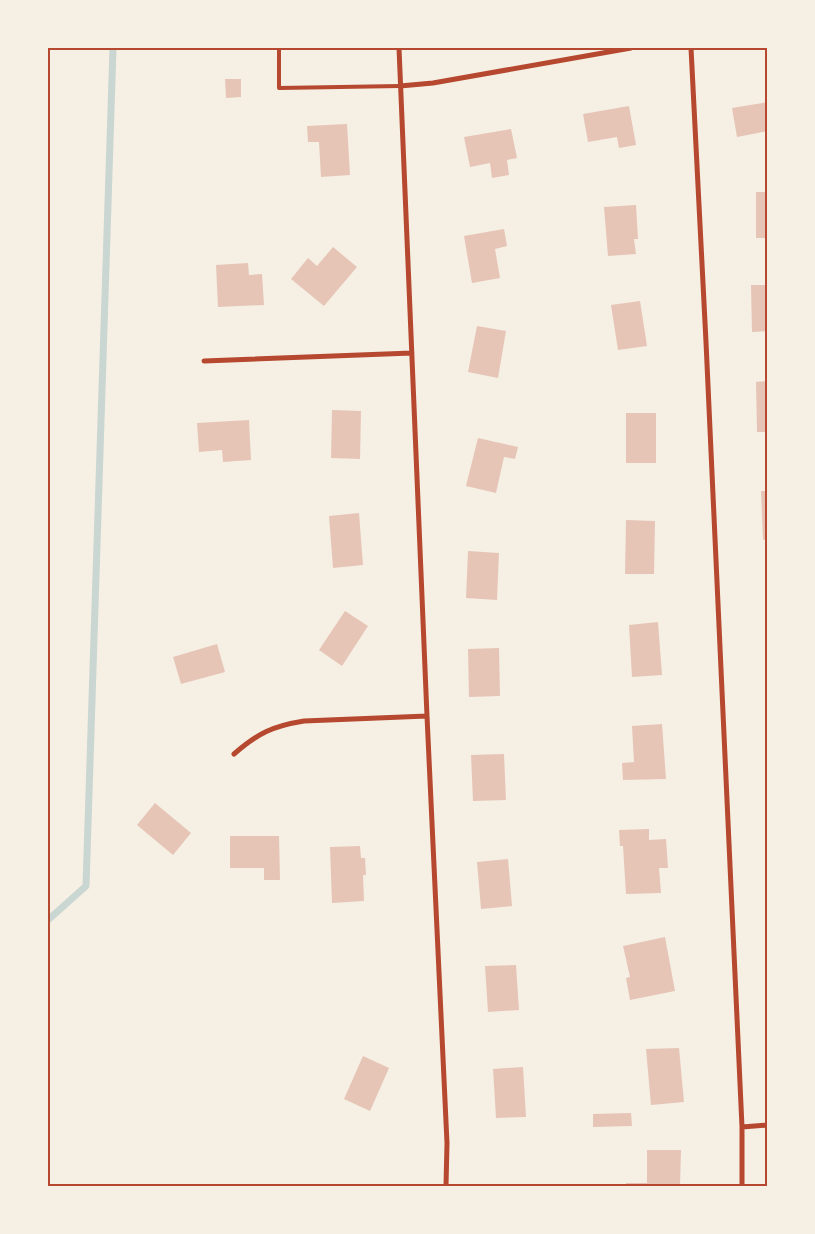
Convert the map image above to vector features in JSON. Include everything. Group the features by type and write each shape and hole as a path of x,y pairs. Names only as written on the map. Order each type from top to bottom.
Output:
{"street":[{"path":"398,48 446,1133 446,1186"},
{"path":"400,86 433,83 631,48"},
{"path":"691,48 742,1127 742,1186"},
{"path":"204,361 412,353"},
{"path":"234,754 259,734 288,724 304,721 427,716"},
{"path":"742,1127 768,1125"}],"lane":[{"path":"279,48 279,88 400,86"}],"building":[{"path":"225,79 241,79 241,97 226,98"},
{"path":"768,102 768,131 737,137 732,108"},
{"path":"629,106 636,145 619,148 617,137 588,142 583,114"},
{"path":"347,124 350,175 321,177 319,142 308,142 307,126"},
{"path":"511,129 517,158 507,160 509,175 492,178 490,163 470,167 464,137"},
{"path":"756,192 768,192 768,238 756,238"},
{"path":"636,205 638,239 634,239 636,254 608,256 604,207"},
{"path":"504,229 507,246 495,249 500,278 472,283 464,236"},
{"path":"333,247 357,267 324,306 291,279 308,258 317,266"},
{"path":"248,263 249,275 262,274 264,305 218,307 216,265"},
{"path":"751,285 768,285 768,331 752,332"},
{"path":"640,301 647,346 618,350 611,305"},
{"path":"477,326 506,331 498,378 468,372"},
{"path":"768,381 768,432 757,432 756,382"},
{"path":"332,410 361,411 360,459 331,458"},
{"path":"626,413 656,413 656,463 626,463"},
{"path":"249,420 251,460 223,462 222,450 199,452 197,423"},
{"path":"478,438 518,447 515,459 504,457 496,493 466,486"},
{"path":"761,491 768,491 768,539 763,540"},
{"path":"359,513 363,565 333,568 329,516"},
{"path":"626,520 655,521 654,574 625,574"},
{"path":"468,551 499,553 497,600 466,598"},
{"path":"345,611 368,626 342,666 319,650"},
{"path":"658,622 662,675 632,677 629,625"},
{"path":"217,644 225,672 181,684 173,657"},
{"path":"499,648 500,696 469,697 468,649"},
{"path":"662,724 666,779 623,780 622,763 634,762 632,726"},
{"path":"504,754 506,800 473,801 471,755"},
{"path":"155,803 191,833 173,855 137,825"},
{"path":"649,829 649,840 666,839 668,868 659,868 661,893 626,894 623,846 620,846 619,830"},
{"path":"230,836 279,836 280,880 264,880 264,868 230,868"},
{"path":"360,846 361,858 365,858 366,875 363,875 364,901 332,903 330,847"},
{"path":"508,859 512,906 481,909 477,862"},
{"path":"665,937 675,991 630,1000 626,978 630,977 623,946"},
{"path":"516,965 519,1010 488,1012 485,966"},
{"path":"679,1048 684,1102 651,1105 646,1049"},
{"path":"363,1056 389,1068 370,1111 344,1099"},
{"path":"523,1067 526,1117 496,1118 493,1069"},
{"path":"631,1113 632,1126 593,1127 593,1114"},
{"path":"647,1150 681,1150 680,1186 626,1186 626,1183 647,1183"}],"waterway":[{"path":"48,920 86,886 113,48"}]}
